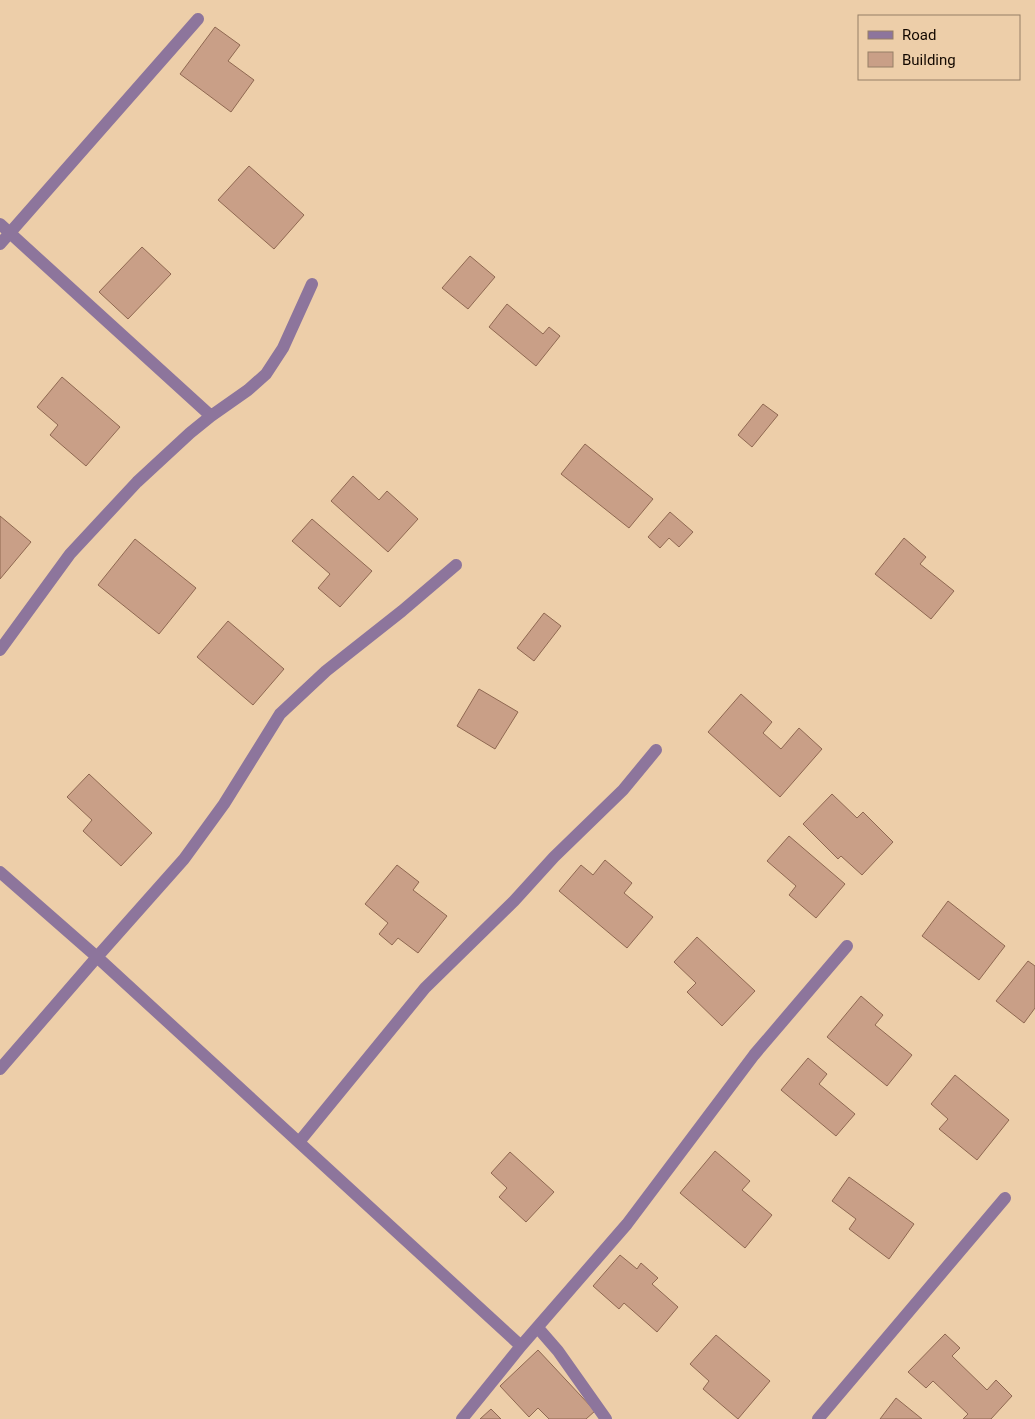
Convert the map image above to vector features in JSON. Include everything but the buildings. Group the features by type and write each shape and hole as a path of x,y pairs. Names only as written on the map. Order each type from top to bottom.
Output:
{"street":[{"path":"0,244 5,229 198,19"},
{"path":"5,229 211,416"},
{"path":"0,650 70,554 137,482 211,416 248,390 266,374 283,348 312,284"},
{"path":"0,1069 97,956 184,859 224,804 280,714 326,670 402,611 456,564"},
{"path":"299,1142 425,988 623,790 656,750"},
{"path":"0,872 97,956 521,1346"},
{"path":"462,1419 521,1346 628,1224 754,1055 846,946"},
{"path":"818,1419 1005,1198"},
{"path":"538,1328 558,1351 606,1419"}]}
